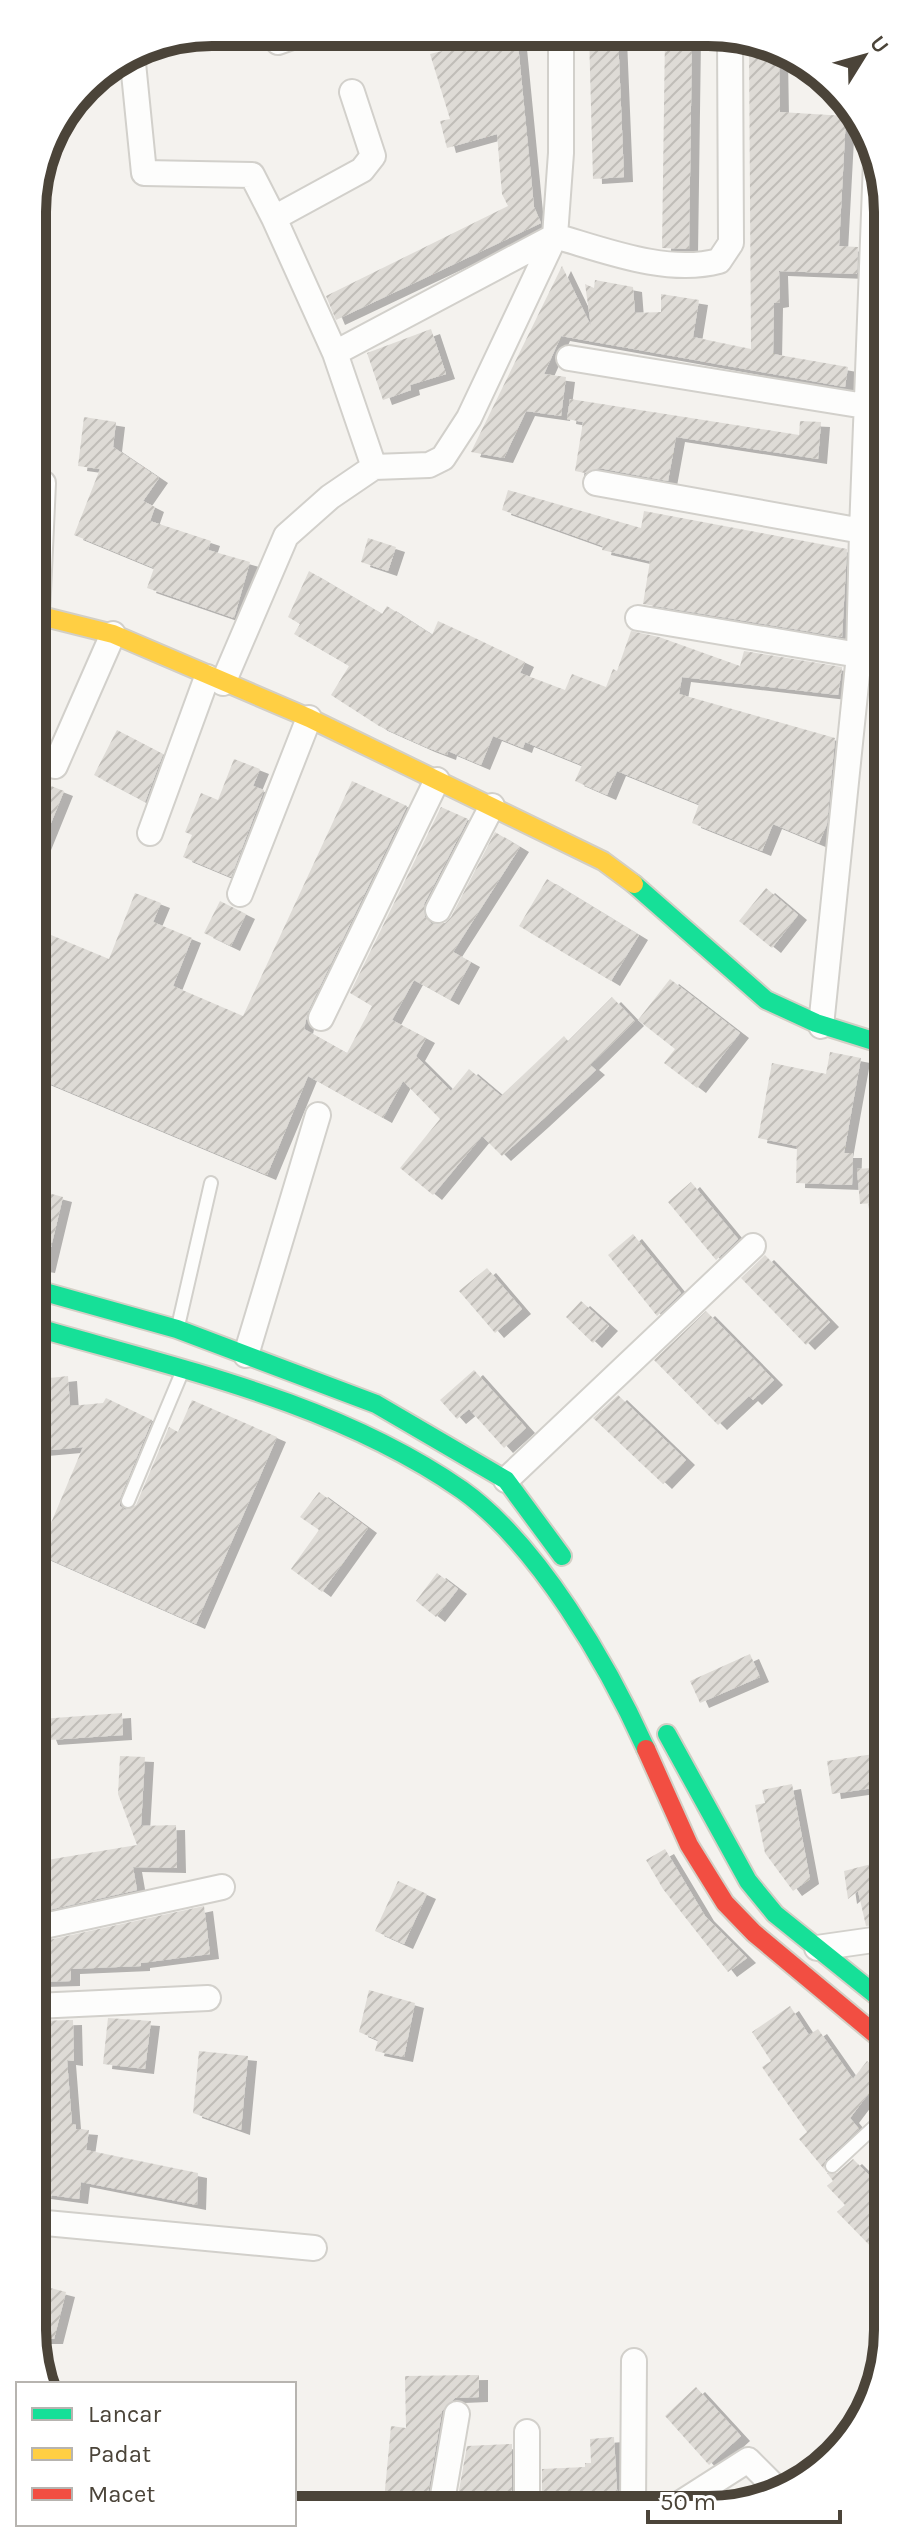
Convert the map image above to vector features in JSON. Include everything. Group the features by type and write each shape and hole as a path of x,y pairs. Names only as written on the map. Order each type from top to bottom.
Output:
{"main road":[{"path":"46,617 113,634 309,718 603,861 630,878 751,990 785,1011 821,1026 874,1041"},
{"path":"46,1292 177,1329 376,1404 506,1480 576,1579"},
{"path":"46,1330 265,1393 375,1441 463,1491 494,1517 527,1551 571,1616 631,1716 689,1845 725,1903 754,1933 874,2033"},
{"path":"656,1713 748,1881 775,1914 874,1994"}],"street":[{"path":"150,833 215,680 286,536 330,497 374,467 429,465 443,458 469,418 555,236 561,153 561,46"},
{"path":"335,353 555,236 627,256 673,263 704,265 726,255 731,243 730,47"},
{"path":"133,66 144,173 252,175 335,353 374,467"},
{"path":"274,218 362,170 373,156 352,92"},
{"path":"821,1026 859,655 865,406 874,309"},
{"path":"569,358 865,406"},
{"path":"596,483 862,531"},
{"path":"638,618 859,655"},
{"path":"55,766 113,634"},
{"path":"240,894 309,718"},
{"path":"321,1018 437,780"},
{"path":"438,910 492,806"},
{"path":"246,1355 318,1115"},
{"path":"506,1480 753,1246"},
{"path":"46,1926 222,1887"},
{"path":"817,1948 874,1940"},
{"path":"46,2005 208,1998"},
{"path":"46,2223 314,2248"},
{"path":"633,2496 634,2361"},
{"path":"443,2496 457,2414"},
{"path":"527,2432 527,2496"},
{"path":"692,2496 748,2460 771,2483"}],"lane":[{"path":"177,1329 211,1183"},
{"path":"128,1501 183,1370"},
{"path":"832,2166 874,2127"}],"building":[{"path":"462,46 518,46 534,207 541,223 336,320 326,296 508,206 502,194 497,134 447,148 440,121 450,119 430,54"},
{"path":"589,46 618,46 624,177 593,179"},
{"path":"665,46 692,46 689,249 662,248"},
{"path":"749,51 779,62 780,112 843,116 846,120 839,246 858,247 857,274 779,271 780,302 774,303 773,354 848,367 845,387 561,336 544,374 566,377 561,416 526,411 504,458 471,452 562,266 591,326 585,284 594,288 595,280 633,287 635,313 661,312 661,294 699,300 693,337 751,349"},
{"path":"431,329 446,374 410,385 411,390 383,400 367,353"},
{"path":"570,399 799,435 800,421 821,422 818,459 676,437 668,481 599,468 585,473 575,471 583,422 567,419"},
{"path":"84,417 116,422 113,447 159,478 143,501 155,507 150,521 211,541 208,550 250,562 234,618 147,588 154,568 74,535 100,469 78,466"},
{"path":"508,490 641,528 644,511 847,549 842,637 643,604 650,561 602,550 603,546 502,510"},
{"path":"368,538 396,547 388,571 361,562"},
{"path":"309,571 382,614 387,606 432,635 438,621 475,638 525,662 520,673 565,690 572,674 606,687 613,669 617,671 631,631 659,637 740,666 744,651 842,667 838,695 682,677 679,694 835,738 827,824 819,843 773,824 762,851 692,823 699,804 617,771 607,795 575,781 582,765 525,742 523,748 493,736 481,765 448,751 447,755 426,747 379,726 331,695 349,666 294,634 300,624 288,617"},
{"path":"117,730 163,754 145,802 94,775"},
{"path":"234,759 260,769 253,786 264,790 231,877 183,857 192,835 185,832 201,793 218,800"},
{"path":"352,781 407,806 308,1011 304,1029 347,1053 372,1006 350,993 441,807 468,819 424,904 425,917 432,924 445,923 451,917 495,832 520,847 453,952 471,962 450,1000 414,980 392,1020 426,1038 416,1056 451,1091 469,1069 501,1096 564,1036 568,1041 612,997 635,1021 590,1065 596,1070 502,1156 482,1136 433,1195 400,1168 440,1119 403,1081 383,1118 308,1076 267,1175 46,1082 46,933 109,959 135,893 161,903 153,922 192,938 173,986 243,1016"},
{"path":"46,784 64,791 46,835"},
{"path":"547,879 639,935 611,981 519,926"},
{"path":"766,888 798,915 772,948 739,921"},
{"path":"220,901 246,914 231,946 204,933"},
{"path":"670,979 740,1033 697,1088 664,1063 675,1049 638,1020"},
{"path":"830,1052 861,1058 844,1153 853,1153 852,1185 796,1183 797,1146 758,1138 772,1063 826,1074"},
{"path":"874,1168 874,1203 860,1204 857,1169"},
{"path":"691,1182 738,1239 716,1260 668,1202"},
{"path":"46,1192 63,1197 46,1268"},
{"path":"633,1234 681,1293 657,1316 608,1255"},
{"path":"765,1255 830,1322 806,1345 741,1278"},
{"path":"487,1268 522,1309 495,1333 459,1291"},
{"path":"581,1301 609,1326 593,1343 566,1317"},
{"path":"706,1311 774,1380 753,1400 749,1396 718,1425 654,1360"},
{"path":"474,1370 526,1428 504,1448 469,1409 457,1419 440,1400"},
{"path":"68,1376 70,1406 103,1403 106,1398 152,1420 120,1498 120,1506 125,1510 136,1505 169,1427 178,1432 192,1400 277,1437 196,1624 46,1558 46,1535 83,1447 46,1450 46,1378"},
{"path":"618,1395 686,1460 663,1484 593,1418"},
{"path":"319,1492 368,1528 322,1592 291,1569 319,1530 300,1517"},
{"path":"437,1573 458,1589 436,1617 416,1601"},
{"path":"750,1654 760,1677 700,1703 690,1681"},
{"path":"122,1713 123,1735 49,1740 46,1719"},
{"path":"874,1754 874,1788 832,1794 827,1761"},
{"path":"120,1756 145,1757 141,1826 176,1825 177,1868 133,1867 137,1890 46,1911 46,1860 137,1845 118,1794"},
{"path":"792,1784 810,1879 793,1891 765,1853 755,1805 765,1803 762,1790"},
{"path":"665,1849 705,1916 747,1958 728,1972 663,1889 646,1860"},
{"path":"874,1863 874,1925 866,1926 858,1891 848,1899 844,1871"},
{"path":"398,1881 427,1894 404,1944 375,1931"},
{"path":"204,1906 210,1954 141,1963 141,1966 71,1969 71,1981 46,1982 46,1941"},
{"path":"369,1990 415,2003 404,2057 375,2051 378,2040 359,2032"},
{"path":"790,2006 809,2035 818,2029 853,2079 867,2061 874,2066 874,2086 850,2118 859,2129 826,2159 824,2169 799,2139 807,2132 762,2067 771,2061 752,2032"},
{"path":"108,2018 151,2021 145,2069 103,2064"},
{"path":"73,2020 74,2061 67,2060 72,2124 76,2125 76,2129 89,2130 86,2150 198,2173 197,2205 81,2182 79,2199 46,2195 46,2021"},
{"path":"199,2051 248,2056 241,2130 193,2113"},
{"path":"853,2159 874,2180 874,2250 837,2212 845,2205 827,2186 833,2181 827,2173 837,2173"},
{"path":"46,2287 66,2292 54,2339 46,2339"},
{"path":"479,2375 479,2397 455,2398 442,2411 428,2496 384,2496 391,2426 406,2428 405,2376"},
{"path":"696,2387 741,2436 709,2465 665,2416"},
{"path":"614,2437 617,2496 542,2496 542,2469 585,2467 585,2463 591,2463 590,2439"},
{"path":"512,2444 512,2496 458,2496 467,2446"}],"traffic: fast":[{"path":"634,884 766,1000 816,1023 874,1041"},
{"path":"46,1292 177,1329 376,1404 506,1480 562,1556"},
{"path":"46,1330 200,1374 309,1411 413,1459 462,1490 490,1513 544,1574 591,1644 646,1749"},
{"path":"667,1734 748,1881 775,1914 874,1994"}],"traffic: slow":[{"path":"46,617 113,634 309,718 603,861 634,884"}],"traffic: jam":[{"path":"646,1749 689,1845 725,1903 754,1933 874,2033"}]}
